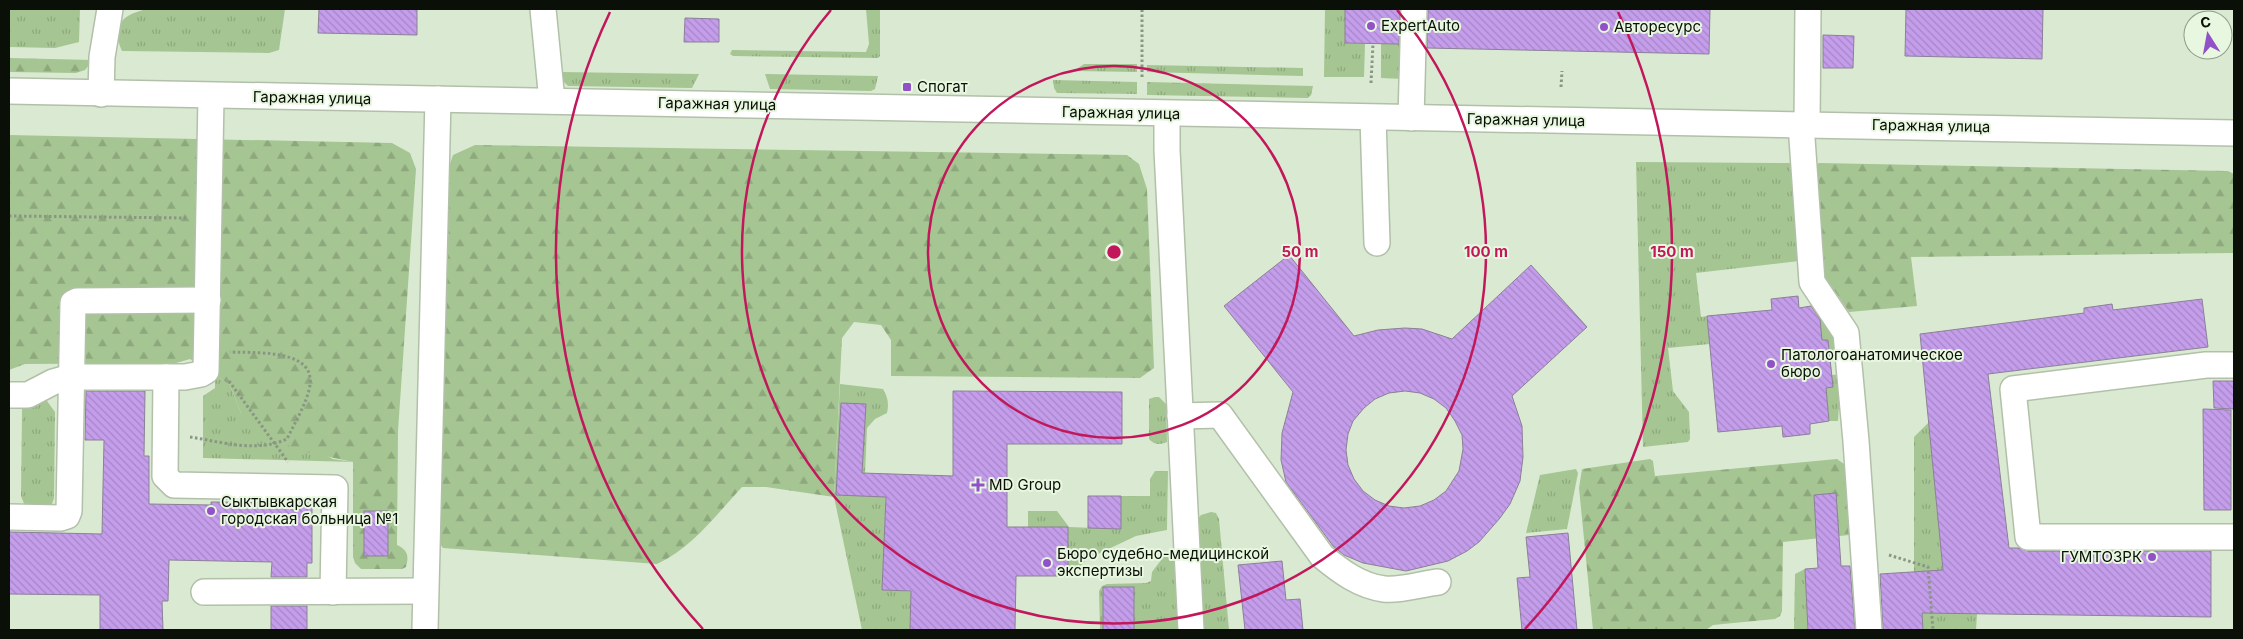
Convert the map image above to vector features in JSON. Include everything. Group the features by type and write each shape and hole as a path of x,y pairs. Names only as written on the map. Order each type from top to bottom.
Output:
{"street":[{"path":"102,94 102,56 110,9"},
{"path":"543,9 552,101"},
{"path":"1411,118 1414,9"},
{"path":"1808,9 1804,124 1812,282 1846,333 1856,441 1869,630"},
{"name":"Гаражная улица","path":"9,92 2234,133"},
{"path":"9,395 28,395 53,382 71,377 195,376 206,371 211,96"},
{"path":"425,630 438,99"},
{"path":"1167,114 1167,150 1191,630"},
{"path":"1373,118 1377,243"},
{"path":"9,517 62,518 67,516 69,511 72,307 78,301 208,300"},
{"path":"2234,365 2206,365 2013,390 2028,536 2234,537"},
{"path":"166,377 165,476 174,485 335,488 333,592"},
{"path":"1180,416 1220,415 1322,556 1336,568 1371,586 1386,589 1438,582"},
{"path":"204,592 425,591"}],"path":[{"path":"1142,9 1142,78"},
{"path":"1372,44 1372,83"},
{"path":"1561,87 1562,71"},
{"path":"9,216 209,218"},
{"path":"207,351 306,487"},
{"path":"166,434 230,446 275,444 287,439 308,392 310,378 306,368 295,360 278,354 207,351"},
{"path":"1864,547 1928,567 1933,630"}],"green space":[{"path":"9,9 80,9 79,42 55,48 9,47"},
{"path":"148,9 285,9 279,50 269,53 122,51 117,34 121,22 132,14"},
{"path":"866,9 880,9 880,56 878,58 733,56 730,54 732,50 866,52 869,44"},
{"path":"1325,9 1345,9 1345,43 1365,44 1364,77 1324,77"},
{"path":"1381,44 1402,44 1403,79 1381,78"},
{"path":"9,58 93,60 85,70 76,73 9,72"},
{"path":"1084,64 1137,64 1137,72 1074,71"},
{"path":"1147,65 1303,68 1303,76 1147,72"},
{"path":"560,72 699,74 692,88 568,86 563,81"},
{"path":"765,74 878,76 875,89 871,91 770,89"},
{"path":"1053,80 1137,82 1137,94 1057,93"},
{"path":"1147,82 1313,86 1311,95 1308,98 1147,95"},
{"path":"9,135 392,143 410,153 416,169 398,431 397,545 407,554 406,567 402,569 361,569 355,563 353,557 353,462 301,451 263,434 241,413 230,385 190,359 176,363 25,364 9,370"},
{"path":"475,145 1127,155 1139,164 1147,189 1154,368 1140,378 891,376 891,340 881,325 854,322 842,338 834,497 766,487 742,487 692,540 670,557 657,564 443,548 437,540 449,167 453,155"},
{"path":"1636,162 1795,163 1799,261 1696,273 1701,317 1707,316 1710,344 1668,348 1673,391 1689,412 1690,439 1688,442 1643,447"},
{"path":"1819,163 2228,171 2234,174 2234,253 1911,257 1917,306 1849,312 1821,271 1812,168"},
{"path":"1825,305 1839,352 1830,353 1828,340 1810,341 1821,331 1818,306"},
{"path":"1841,374 1838,421 1829,421 1827,397 1815,389 1832,375"},
{"path":"215,375 230,385 241,413 333,459 353,462 203,458 203,396 215,388"},
{"path":"840,384 883,389 887,398 887,413 875,419 867,428 865,474 886,480 883,590 921,592 910,604 910,630 862,630 834,497"},
{"path":"1159,397 1166,404 1167,442 1160,444 1149,439 1149,399"},
{"path":"29,401 47,401 55,412 54,498 52,504 47,508 25,506 21,496 22,409"},
{"path":"1929,422 1947,613 1977,614 1976,630 1923,630 1922,613 1917,613 1914,572 1914,437"},
{"path":"1650,459 1653,461 1655,476 1837,459 1844,464 1850,474 1853,533 1783,542 1782,611 1780,616 1775,619 1713,625 1706,630 1593,630 1579,488 1582,469"},
{"path":"1576,469 1578,473 1567,529 1526,533 1540,475"},
{"path":"1155,471 1168,471 1167,530 1136,536 1100,553 1086,560 1072,575 1068,576 1068,528 1028,527 1028,511 1057,511 1069,527 1121,529 1121,496 1150,496 1150,479"},
{"path":"1211,512 1216,513 1219,519 1229,630 1202,630 1197,520 1201,515"},
{"path":"1164,556 1176,559 1183,630 1100,630 1099,591 1102,586 1151,581 1152,572"},
{"path":"1805,569 1808,630 1794,630 1795,574"}],"building":[{"path":"319,9 417,9 417,35 318,33"},
{"path":"1345,9 1400,9 1399,44 1345,43"},
{"path":"1428,9 1710,9 1709,54 1427,48"},
{"path":"1906,9 2043,9 2042,59 1905,56"},
{"path":"685,18 719,19 719,42 684,42"},
{"path":"1823,35 1854,36 1853,68 1823,68"},
{"path":"1289,255 1354,336 1378,330 1405,328 1422,329 1452,339 1531,265 1587,327 1512,396 1522,426 1523,457 1520,481 1510,504 1500,518 1479,542 1467,551 1448,561 1406,571 1363,563 1344,555 1333,546 1286,482 1281,460 1282,433 1293,392 1224,306","holes":["1405,391 1420,393 1434,399 1446,408 1455,421 1462,435 1463,449 1459,471 1446,491 1434,500 1420,506 1404,508 1389,506 1375,500 1363,491 1354,479 1348,465 1346,450 1348,434 1353,421 1375,399 1389,393"]},
{"name":"Патологоанатомическое бюро","path":"1798,296 1799,308 1811,306 1820,319 1822,340 1828,340 1833,387 1826,388 1829,421 1810,424 1810,434 1783,437 1782,426 1718,432 1707,316 1772,310 1771,299"},
{"path":"2202,299 2208,347 1988,374 2009,548 2020,548 2028,551 2211,551 2211,617 1922,613 1923,630 1883,630 1880,574 1943,570 1920,334 2084,313 2084,308 2112,304 2113,310"},
{"path":"2213,381 2234,381 2234,409 2214,408"},
{"name":"Сыктывкарская городская больница №1","path":"86,391 145,391 144,456 149,456 149,504 211,505 211,502 312,503 312,563 307,563 307,577 271,577 272,562 169,560 168,601 162,601 163,630 100,630 100,595 9,594 9,532 102,534 104,440 85,440"},
{"path":"953,391 1122,392 1122,444 1007,444 1007,527 1068,527 1068,576 1016,576 1015,630 910,630 911,591 882,590 886,497 836,495 841,403 866,404 862,473 953,476"},
{"path":"2203,409 2231,410 2231,510 2204,510"},
{"path":"1836,493 1841,566 1850,566 1855,630 1808,630 1805,569 1818,568 1814,495"},
{"path":"1088,496 1121,496 1121,529 1088,528"},
{"path":"364,511 388,511 388,556 364,556"},
{"path":"1568,533 1577,630 1522,630 1517,578 1530,577 1526,537"},
{"path":"1282,561 1286,600 1300,599 1303,630 1245,630 1238,565"},
{"path":"1103,587 1134,587 1134,630 1103,630"},
{"path":"271,606 307,606 307,630 271,630"}],"place":[{"name":"ExpertAuto","path":"1371,26"},
{"name":"Авторесурс","path":"1604,27"},
{"name":"Спогат","path":"907,87"},
{"name":"Патологоанатомическое бюро","path":"1771,364"},
{"name":"MD Group","path":"978,485"},
{"name":"Сыктывкарская городская больница №1","path":"211,511"},
{"name":"ГУМТОЗРК","path":"2152,557"},
{"name":"Бюро судебно-медицинской экспертизы","path":"1047,563"}]}
